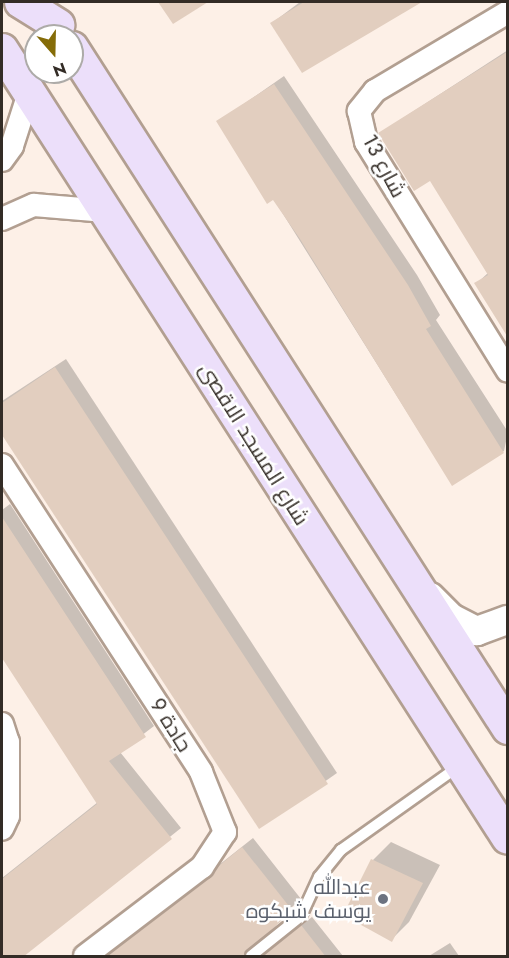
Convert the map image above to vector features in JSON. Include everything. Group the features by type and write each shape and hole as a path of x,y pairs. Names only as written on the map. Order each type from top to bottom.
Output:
{"main road":[{"path":"21,2 54,24"},
{"name":"شارع المسجد الاقصى","path":"2,50 507,837"},
{"path":"84,66 408,574 504,712"},
{"path":"467,775 507,811"}],"street":[{"name":"شارع 13","path":"507,12 375,91 359,111 366,142 507,371"},
{"path":"2,160 12,146 29,93"},
{"path":"2,219 34,205 106,211"},
{"name":"جادة 9","path":"2,465 201,772 225,832 202,867 85,957"},
{"path":"408,574 451,618 477,631 507,620"},
{"path":"2,724 8,752 8,816 2,829"}],"lane":[{"path":"251,957 301,916 319,878 341,850 467,775"}],"building":[{"path":"158,2 208,2 173,24"},
{"path":"304,2 422,2 302,73 270,23"},
{"path":"507,52 507,336 474,283 488,275 430,181 414,191 378,133"},
{"path":"274,84 408,285 431,326 426,329 504,453 452,486 300,239 273,200 267,204 216,121"},
{"path":"55,367 328,784 259,829 2,435 2,403"},
{"path":"2,517 146,737 109,761 172,839 23,957 2,957 2,879 97,804 2,658"},
{"path":"242,847 292,910 244,957 107,957"},
{"name":"عبدالله يوسف شبكوه","path":"371,859 423,883 392,942 343,915"},
{"path":"301,925 326,957 262,957"}],"place":[{"name":"عبدالله يوسف شبكوه","path":"383,899"}]}
